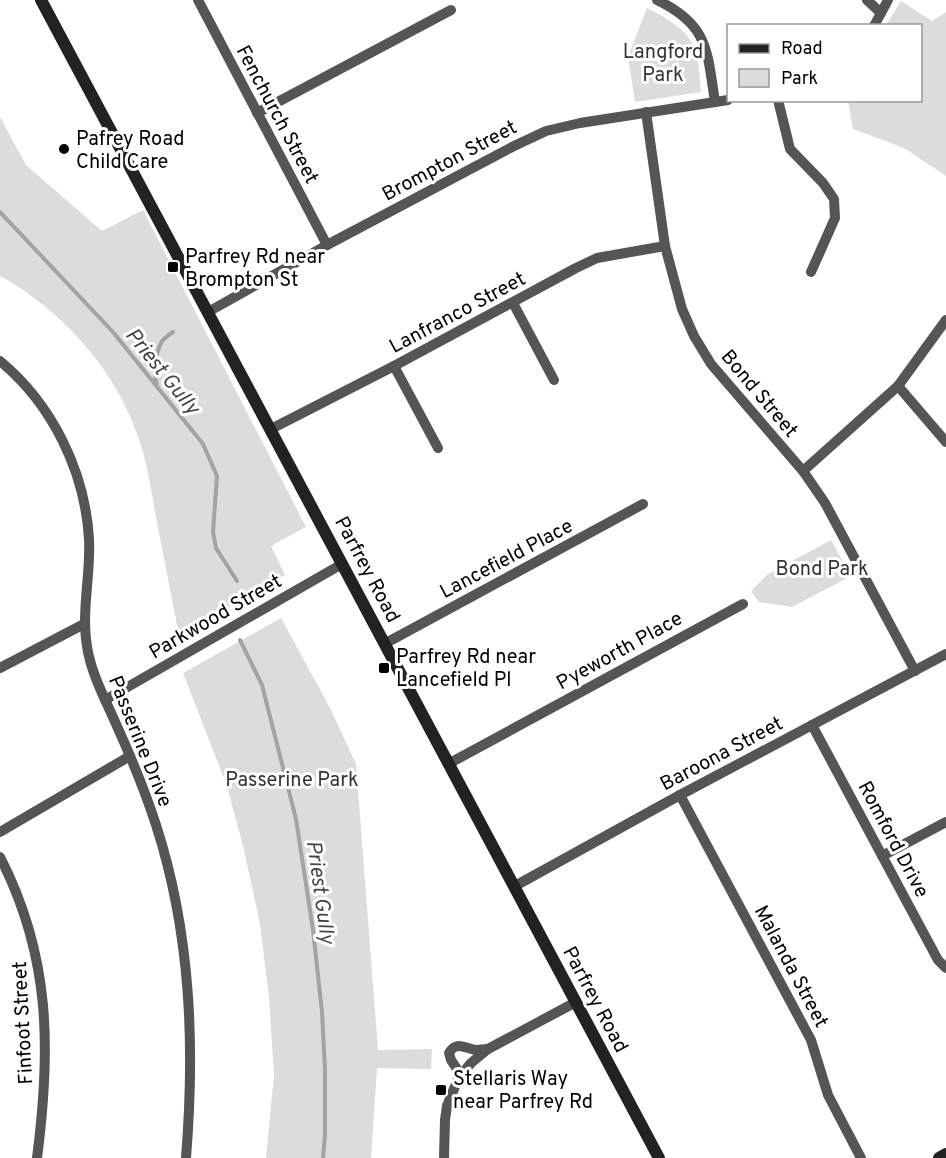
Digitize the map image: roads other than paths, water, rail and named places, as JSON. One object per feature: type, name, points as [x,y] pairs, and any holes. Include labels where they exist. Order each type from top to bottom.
[{"type":"main road","name":"Parfrey Road","points":[[42,0],[659,1158]]},
{"type":"main road","points":[[939,1158],[946,1154]]},
{"type":"street","name":"Fenchurch Street","points":[[198,0],[327,245]]},
{"type":"street","points":[[657,0],[675,9],[696,28],[706,46],[716,102]]},
{"type":"street","points":[[867,0],[881,13]]},
{"type":"street","points":[[875,24],[888,0]]},
{"type":"street","points":[[257,113],[451,10]]},
{"type":"street","name":"Brompton Street","points":[[208,312],[327,245],[546,131],[580,123],[727,100]]},
{"type":"street","points":[[778,102],[790,149],[823,183],[834,199],[834,218],[811,272]]},
{"type":"street","name":"Bond Street","points":[[646,112],[665,246],[682,309],[694,336],[711,364],[803,471],[825,503],[915,671]]},
{"type":"street","name":"Lanfranco Street","points":[[272,429],[597,258],[665,246]]},
{"type":"street","points":[[513,303],[554,380]]},
{"type":"street","points":[[803,471],[898,386],[946,320]]},
{"type":"street","name":"Passerine Drive","points":[[0,361],[18,376],[48,414],[68,452],[82,493],[89,539],[84,624],[88,653],[156,825],[171,878],[186,957],[192,1065],[186,1158]]},
{"type":"street","points":[[394,366],[438,448]]},
{"type":"street","points":[[898,386],[946,442]]},
{"type":"street","name":"Lancefield Place","points":[[386,643],[644,504]]},
{"type":"street","name":"Parkwood Street","points":[[105,700],[342,564]]},
{"type":"street","name":"Pyeworth Place","points":[[450,763],[743,604]]},
{"type":"street","points":[[0,668],[84,624]]},
{"type":"street","name":"Baroona Street","points":[[515,886],[680,795],[946,654]]},
{"type":"street","name":"Romford Drive","points":[[812,725],[938,960],[946,968]]},
{"type":"street","points":[[0,832],[130,756]]},
{"type":"street","name":"Malanda Street","points":[[680,795],[812,1040],[828,1095],[861,1158]]},
{"type":"street","points":[[882,856],[946,822]]},
{"type":"street","name":"Finfoot Street","points":[[0,856],[13,881],[24,912],[36,951],[42,989],[45,1042],[44,1100],[37,1158]]},
{"type":"street","points":[[444,1158],[447,1106],[461,1075],[471,1063],[488,1049],[576,1002]]},
{"type":"street","points":[[461,1075],[451,1060],[449,1053],[451,1048],[464,1045],[476,1050],[488,1049]]},
{"type":"waterway","name":"Priest Gully","points":[[0,212],[113,332],[203,444],[217,476],[213,532],[216,548],[237,581]]},
{"type":"waterway","points":[[157,384],[155,363],[158,351],[162,341],[173,332]]},
{"type":"waterway","name":"Priest Gully","points":[[240,640],[262,685],[296,819],[313,930],[322,1012],[325,1070],[323,1158]]},
{"type":"place","name":"Pafrey Road Child Care","points":[[64,149]]},
{"type":"place","name":"Parfrey Rd near Brompton St","points":[[173,267]]},
{"type":"place","name":"Parfrey Rd near Lancefield Pl","points":[[384,668]]},
{"type":"place","name":"Stellaris Way near Parfrey Rd","points":[[441,1090]]},
{"type":"park label","name":"Langford Park","points":[[663,62]]},
{"type":"park label","name":"Bond Park","points":[[822,568]]},
{"type":"park label","name":"Passerine Park","points":[[292,779]]}]
